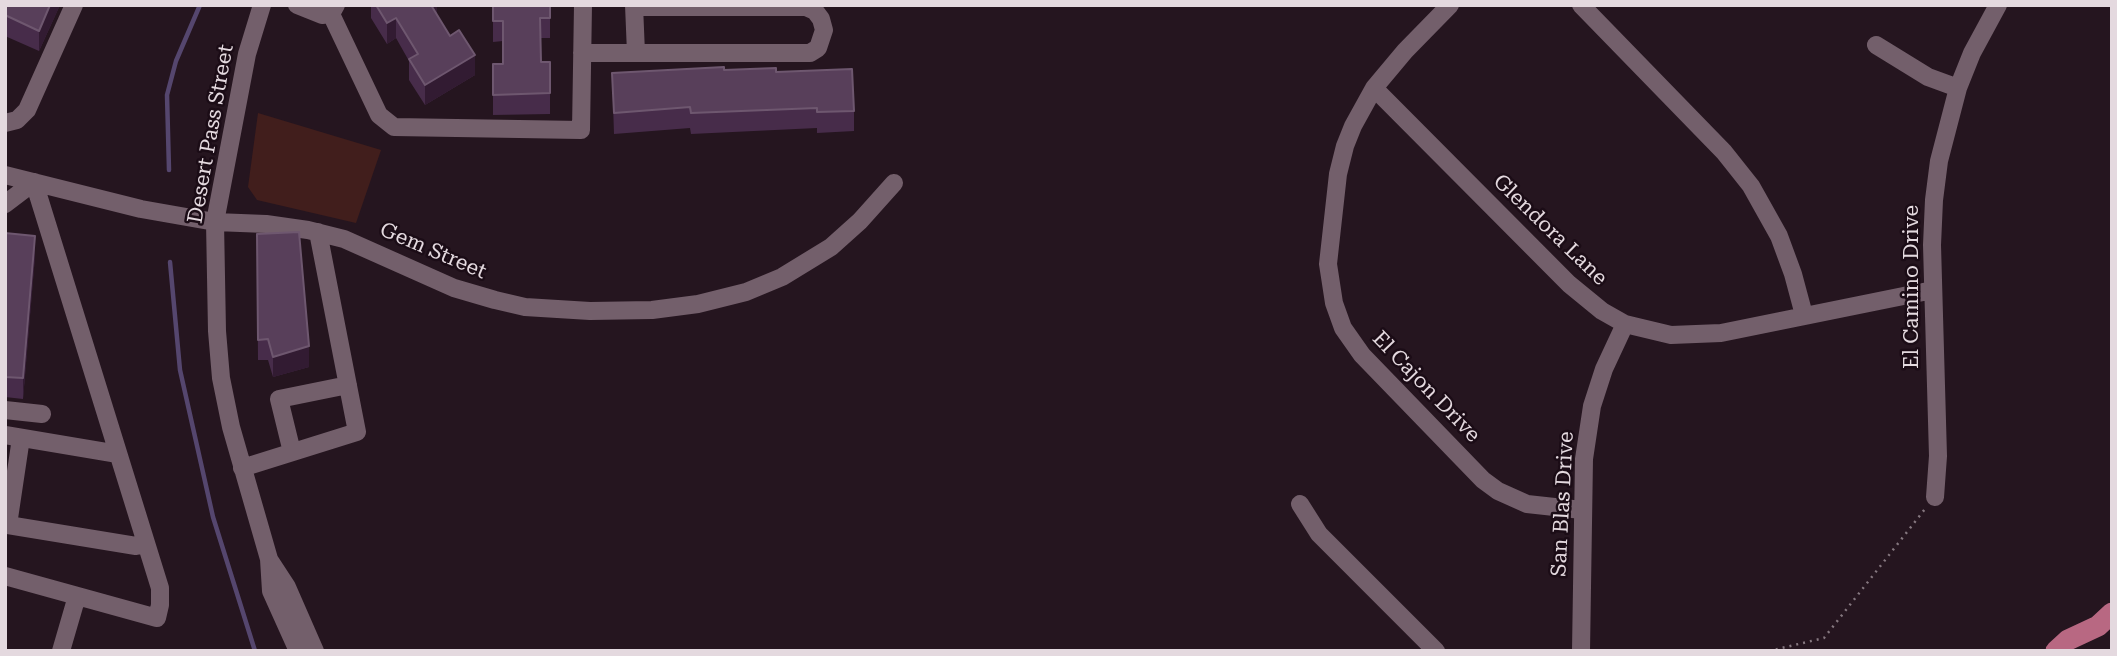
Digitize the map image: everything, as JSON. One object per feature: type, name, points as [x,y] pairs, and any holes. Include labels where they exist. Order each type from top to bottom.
[{"type":"main road","points":[[2056,651],[2068,640],[2098,626],[2112,613]]},
{"type":"street","points":[[5,123],[17,120],[27,110],[74,5]]},
{"type":"street","name":"Desert Pass Street","points":[[262,5],[247,54],[215,222],[216,331],[221,378],[231,427],[269,559],[271,591],[298,651]]},
{"type":"street","points":[[297,5],[322,15],[333,9],[379,115],[394,127],[581,130],[583,5]]},
{"type":"street","name":"El Cajon Drive","points":[[1450,5],[1405,51],[1374,88],[1345,146],[1338,174],[1328,264],[1334,303],[1343,328],[1362,355],[1491,485],[1527,504],[1582,510]]},
{"type":"street","points":[[1581,5],[1706,133],[1751,186],[1779,236],[1804,315]]},
{"type":"street","name":"El Camino Drive","points":[[1935,497],[1938,456],[1931,245],[1934,200],[1939,161],[1958,88],[1972,53],[1998,5]]},
{"type":"street","points":[[582,53],[636,53],[810,53],[818,48],[824,30],[821,19],[806,7],[634,6],[636,53]]},
{"type":"street","points":[[1876,45],[1928,77],[1958,88]]},
{"type":"street","name":"Glendora Lane","points":[[1374,88],[1569,284],[1602,311],[1625,324],[1671,335],[1720,333],[1933,290]]},
{"type":"street","name":"Gem Street","points":[[5,175],[141,209],[215,222],[266,224],[318,232],[369,248],[454,288],[495,300],[555,310],[652,310],[698,304],[734,295],[782,277],[831,247],[860,221],[894,183]]},
{"type":"street","points":[[5,204],[34,182],[160,588],[157,618],[5,576]]},
{"type":"street","points":[[242,468],[357,432],[318,232]]},
{"type":"street","name":"San Blas Drive","points":[[1581,651],[1584,458],[1592,407],[1604,369],[1625,324]]},
{"type":"street","points":[[292,452],[279,399],[348,385]]},
{"type":"street","points":[[5,410],[42,414]]},
{"type":"street","points":[[118,454],[13,437],[8,525],[136,546],[146,544]]},
{"type":"street","points":[[1300,504],[1319,534],[1436,651]]},
{"type":"street","name":"Desert Pass Street","points":[[269,559],[288,587],[316,651]]},
{"type":"street","points":[[61,651],[76,596]]},
{"type":"path","points":[[1769,651],[1824,638],[1935,497]]},
{"type":"shaded area","points":[[258,113],[381,150],[356,223],[257,200],[248,187]]},
{"type":"building","points":[[5,5],[50,5],[39,31],[5,15]]},
{"type":"building","points":[[376,5],[431,5],[450,36],[459,30],[475,55],[425,85],[409,59],[418,54],[396,18],[387,23]]},
{"type":"building","points":[[493,5],[550,5],[550,18],[540,18],[541,62],[550,62],[550,93],[493,95],[493,64],[503,64],[503,21],[493,21]]},
{"type":"building","points":[[724,67],[724,70],[776,68],[776,72],[852,69],[854,111],[817,112],[817,108],[691,113],[690,107],[614,113],[612,73]]},
{"type":"building","points":[[299,232],[309,346],[273,357],[268,339],[258,340],[257,234]]},
{"type":"building","points":[[5,233],[35,236],[23,378],[5,377]]},
{"type":"waterway","points":[[169,170],[167,95],[176,61],[200,5]]},
{"type":"waterway","points":[[170,262],[180,370],[213,517],[255,651]]}]
